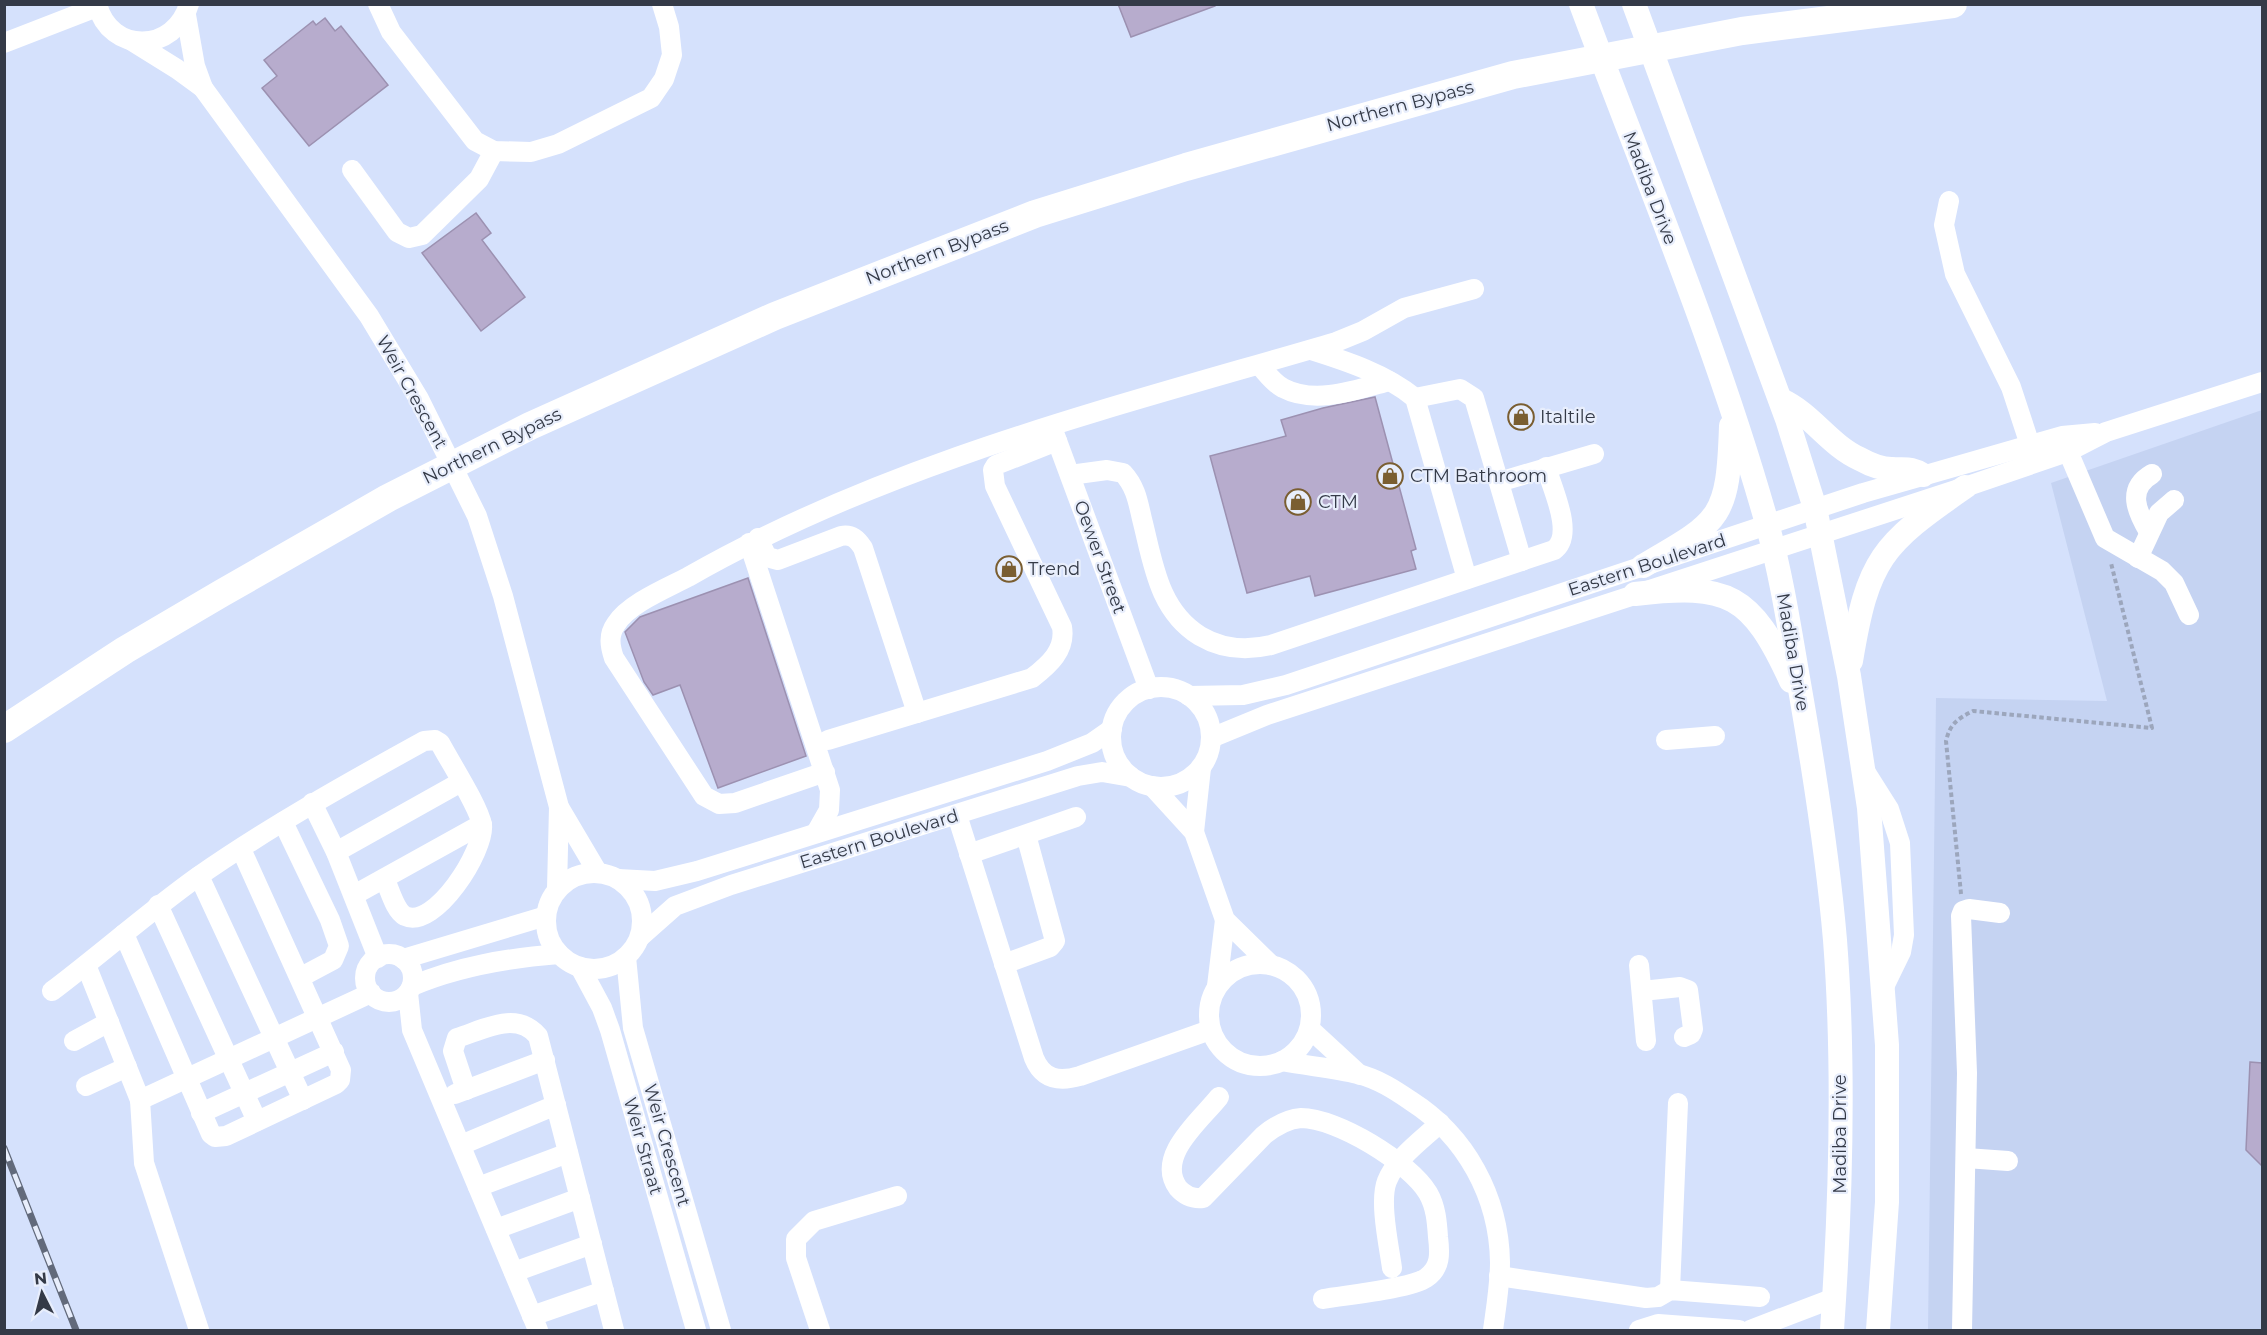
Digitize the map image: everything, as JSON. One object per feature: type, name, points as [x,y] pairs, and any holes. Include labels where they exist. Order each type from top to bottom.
[{"type":"highway","name":"Northern Bypass","points":[[4,729],[125,650],[388,498],[530,426],[775,316],[1035,214],[1197,164],[1513,75],[1742,31],[1953,4]]},
{"type":"main road","name":"Madiba Drive","points":[[1581,4],[1732,407],[1774,551],[1804,714],[1826,862],[1837,987],[1841,1100],[1832,1330]]},
{"type":"main road","points":[[1634,4],[1781,400],[1815,508],[1849,676],[1869,808],[1887,1045],[1887,1202],[1878,1330]]},
{"type":"main road","points":[[1781,400],[1795,406],[1827,438],[1860,459],[1893,469],[1913,468],[1923,475]]},
{"type":"main road","points":[[1643,566],[1702,530],[1719,509],[1728,476],[1732,407]]},
{"type":"main road","points":[[1849,676],[1862,603],[1869,579],[1879,560],[1893,541],[1913,523],[1965,487]]},
{"type":"main road","points":[[1635,594],[1691,589],[1716,592],[1739,603],[1761,624],[1804,714]]},
{"type":"street","points":[[378,4],[390,32],[475,141],[495,152],[531,152],[558,144],[651,98],[664,79],[672,55],[669,27],[662,4]]},
{"type":"street","points":[[4,43],[97,6],[111,28],[203,88]]},
{"type":"street","points":[[132,41],[149,42],[165,37],[177,28],[187,10]]},
{"type":"street","points":[[187,10],[195,66],[203,88]]},
{"type":"street","name":"Weir Crescent","points":[[203,88],[369,316],[419,399],[477,516],[503,596],[559,807]]},
{"type":"street","points":[[352,170],[398,232],[409,237],[422,235],[479,179],[495,152]]},
{"type":"street","points":[[1949,201],[1944,225],[1955,274],[2011,387],[2030,445]]},
{"type":"street","points":[[825,772],[735,803],[719,804],[704,796],[687,774],[614,658],[610,633],[618,620],[629,610],[754,540],[814,512],[942,461],[1054,434],[1259,365],[1311,350],[1363,331],[1404,308],[1474,289]]},
{"type":"street","points":[[1311,350],[1389,381],[1415,398],[1467,579]]},
{"type":"street","points":[[1259,365],[1282,387],[1311,396],[1334,394],[1389,381]]},
{"type":"street","name":"Eastern Boulevard","points":[[1212,738],[1267,715],[1635,594],[1821,536],[1965,487],[2065,444],[2262,382]]},
{"type":"street","points":[[1415,398],[1452,389],[1470,393],[1474,398],[1522,561]]},
{"type":"street","points":[[828,740],[1032,678],[1049,665],[1061,644],[1062,627],[995,486],[993,476],[996,465],[1054,434]]},
{"type":"street","name":"Oewer Street","points":[[1054,434],[1149,689]]},
{"type":"street","points":[[2065,444],[2105,538],[2162,571],[2174,583],[2189,615]]},
{"type":"street","name":"Eastern Boulevard","points":[[618,879],[641,881],[673,878],[1047,761],[1092,743],[1112,729],[1124,704],[1149,689],[1163,687],[1189,696],[1243,695],[1286,685],[1815,508],[2030,445],[2065,444]]},
{"type":"street","points":[[1499,482],[1594,454]]},
{"type":"street","points":[[1070,475],[1094,471],[1123,473],[1131,482],[1158,584],[1170,608],[1194,632],[1217,645],[1249,648],[1271,645],[1554,550],[1563,537],[1564,525],[1546,467]]},
{"type":"street","points":[[2149,532],[2137,512],[2135,501],[2141,482],[2152,474]]},
{"type":"street","points":[[2138,558],[2159,513],[2174,500]]},
{"type":"street","points":[[754,540],[767,557],[778,560],[841,537],[850,536],[858,539],[863,548],[917,713]]},
{"type":"street","points":[[754,540],[830,790],[829,810],[816,833]]},
{"type":"street","points":[[1152,786],[1176,785],[1190,778],[1201,768],[1209,753],[1212,738],[1205,714],[1189,696]]},
{"type":"street","points":[[1112,729],[1115,755],[1131,777]]},
{"type":"street","points":[[1666,740],[1715,735]]},
{"type":"street","points":[[52,991],[158,905],[312,803],[430,740],[440,743],[482,824],[477,847],[462,877],[448,895],[429,912],[420,916],[405,915],[385,880]]},
{"type":"street","points":[[1194,832],[1201,768]]},
{"type":"street","name":"Eastern Boulevard","points":[[640,937],[663,914],[687,901],[1078,776],[1102,772],[1131,777],[1152,786]]},
{"type":"street","points":[[336,852],[461,782]]},
{"type":"street","points":[[1152,786],[1194,832],[1225,920],[1270,965]]},
{"type":"street","points":[[312,803],[336,852],[378,958]]},
{"type":"street","points":[[559,807],[598,873]]},
{"type":"street","points":[[557,889],[559,807]]},
{"type":"street","points":[[957,814],[1034,1058],[1040,1070],[1051,1078],[1060,1080],[1080,1076],[1210,1030]]},
{"type":"street","points":[[969,854],[1076,817]]},
{"type":"street","points":[[283,822],[330,920],[339,946],[333,960],[301,977]]},
{"type":"street","points":[[354,895],[385,880],[482,824]]},
{"type":"street","points":[[1004,964],[1050,947],[1055,941],[1026,835]]},
{"type":"street","points":[[124,934],[184,1077],[215,1137],[226,1136],[340,1080],[341,1070],[334,1053],[241,849]]},
{"type":"street","points":[[598,873],[618,879],[637,898],[642,924],[640,937],[626,957],[612,965],[596,969],[580,967],[559,954],[546,930],[546,916],[549,903],[557,889],[583,874],[598,873]]},
{"type":"street","points":[[199,876],[303,1100]]},
{"type":"street","points":[[158,905],[227,1060],[257,1121]]},
{"type":"street","points":[[1962,1330],[1966,1024],[1962,913],[1969,909],[2000,913]]},
{"type":"street","points":[[412,1030],[366,981],[369,966],[378,958],[389,955],[403,959],[546,916]]},
{"type":"street","points":[[1217,986],[1224,978],[1238,969],[1254,964],[1270,965],[1286,971],[1303,989],[1311,1012],[1310,1029],[1303,1044],[1282,1061],[1258,1067],[1241,1064],[1226,1055],[1215,1042],[1210,1030],[1208,1008],[1217,986],[1225,920]]},
{"type":"street","points":[[140,1100],[184,1077],[319,1019],[379,997],[402,998],[410,990],[454,970],[522,957],[559,954]]},
{"type":"street","name":"Weir Crescent","points":[[626,957],[633,1028],[721,1330]]},
{"type":"street","points":[[403,959],[412,971],[410,990],[412,1030],[535,1323],[604,1291]]},
{"type":"street","points":[[86,965],[140,1100],[144,1163],[198,1330]]},
{"type":"street","points":[[1639,965],[1646,1041]]},
{"type":"street","name":"Weir Straat","points":[[580,967],[602,1008],[610,1030],[696,1330]]},
{"type":"street","points":[[1642,991],[1680,987],[1688,990],[1693,1029],[1691,1034],[1684,1037]]},
{"type":"street","points":[[74,1041],[110,1022]]},
{"type":"street","points":[[466,1090],[453,1051],[457,1038],[502,1023],[516,1023],[530,1028],[538,1036],[614,1330]]},
{"type":"street","points":[[1310,1029],[1360,1075]]},
{"type":"street","points":[[201,1113],[334,1053]]},
{"type":"street","points":[[441,1099],[545,1060]]},
{"type":"street","points":[[1282,1061],[1360,1075],[1392,1088],[1430,1113],[1464,1149],[1486,1192],[1498,1238],[1499,1276],[1490,1326]]},
{"type":"street","points":[[86,1086],[127,1067]]},
{"type":"street","points":[[1219,1097],[1172,1158],[1172,1173],[1179,1188],[1186,1196],[1203,1198],[1264,1135],[1273,1128],[1298,1118],[1333,1124],[1399,1163],[1424,1188],[1432,1200],[1440,1248],[1436,1268],[1425,1280],[1323,1299]]},
{"type":"street","points":[[1670,1290],[1678,1103]]},
{"type":"street","points":[[460,1145],[556,1105]]},
{"type":"street","points":[[1392,1268],[1384,1196],[1387,1180],[1399,1163],[1440,1123]]},
{"type":"street","points":[[478,1187],[568,1152]]},
{"type":"street","points":[[1966,1158],[2008,1161]]},
{"type":"street","points":[[820,1330],[796,1258],[796,1239],[814,1221],[897,1196]]},
{"type":"street","points":[[496,1229],[580,1198]]},
{"type":"street","points":[[514,1272],[592,1244]]},
{"type":"street","points":[[1499,1276],[1646,1298],[1658,1297],[1670,1290],[1760,1297]]},
{"type":"street","points":[[1750,1330],[1834,1298]]},
{"type":"street","points":[[1639,1330],[1658,1324],[1738,1330]]},
{"type":"path","points":[[1962,913],[1946,741],[1949,728],[1956,719],[1973,711],[2152,728],[2105,538]]},
{"type":"shaded area","points":[[2262,410],[2262,1330],[1928,1330],[1936,698],[2107,701],[2051,483]]},
{"type":"building","points":[[1118,4],[1215,4],[1215,6],[1131,37]]},
{"type":"building","points":[[325,18],[335,31],[341,26],[388,85],[309,146],[262,88],[277,76],[264,60],[313,21],[316,25]]},
{"type":"building","points":[[476,213],[491,233],[482,240],[525,297],[481,331],[422,253]]},
{"type":"building","points":[[1375,397],[1416,549],[1411,551],[1416,569],[1315,596],[1310,576],[1247,593],[1210,456],[1286,436],[1281,420]]},
{"type":"building","points":[[748,578],[806,756],[718,788],[680,685],[653,695],[644,682],[625,632],[640,617]]},
{"type":"building","points":[[2250,1062],[2262,1063],[2262,1166],[2246,1150]]},
{"type":"railway","points":[[4,1148],[76,1330]]},
{"type":"place","name":"Italtile","points":[[1521,417]]},
{"type":"place","name":"CTM Bathroom","points":[[1390,476]]},
{"type":"place","name":"CTM","points":[[1298,502]]},
{"type":"place","name":"Trend","points":[[1009,569]]}]
